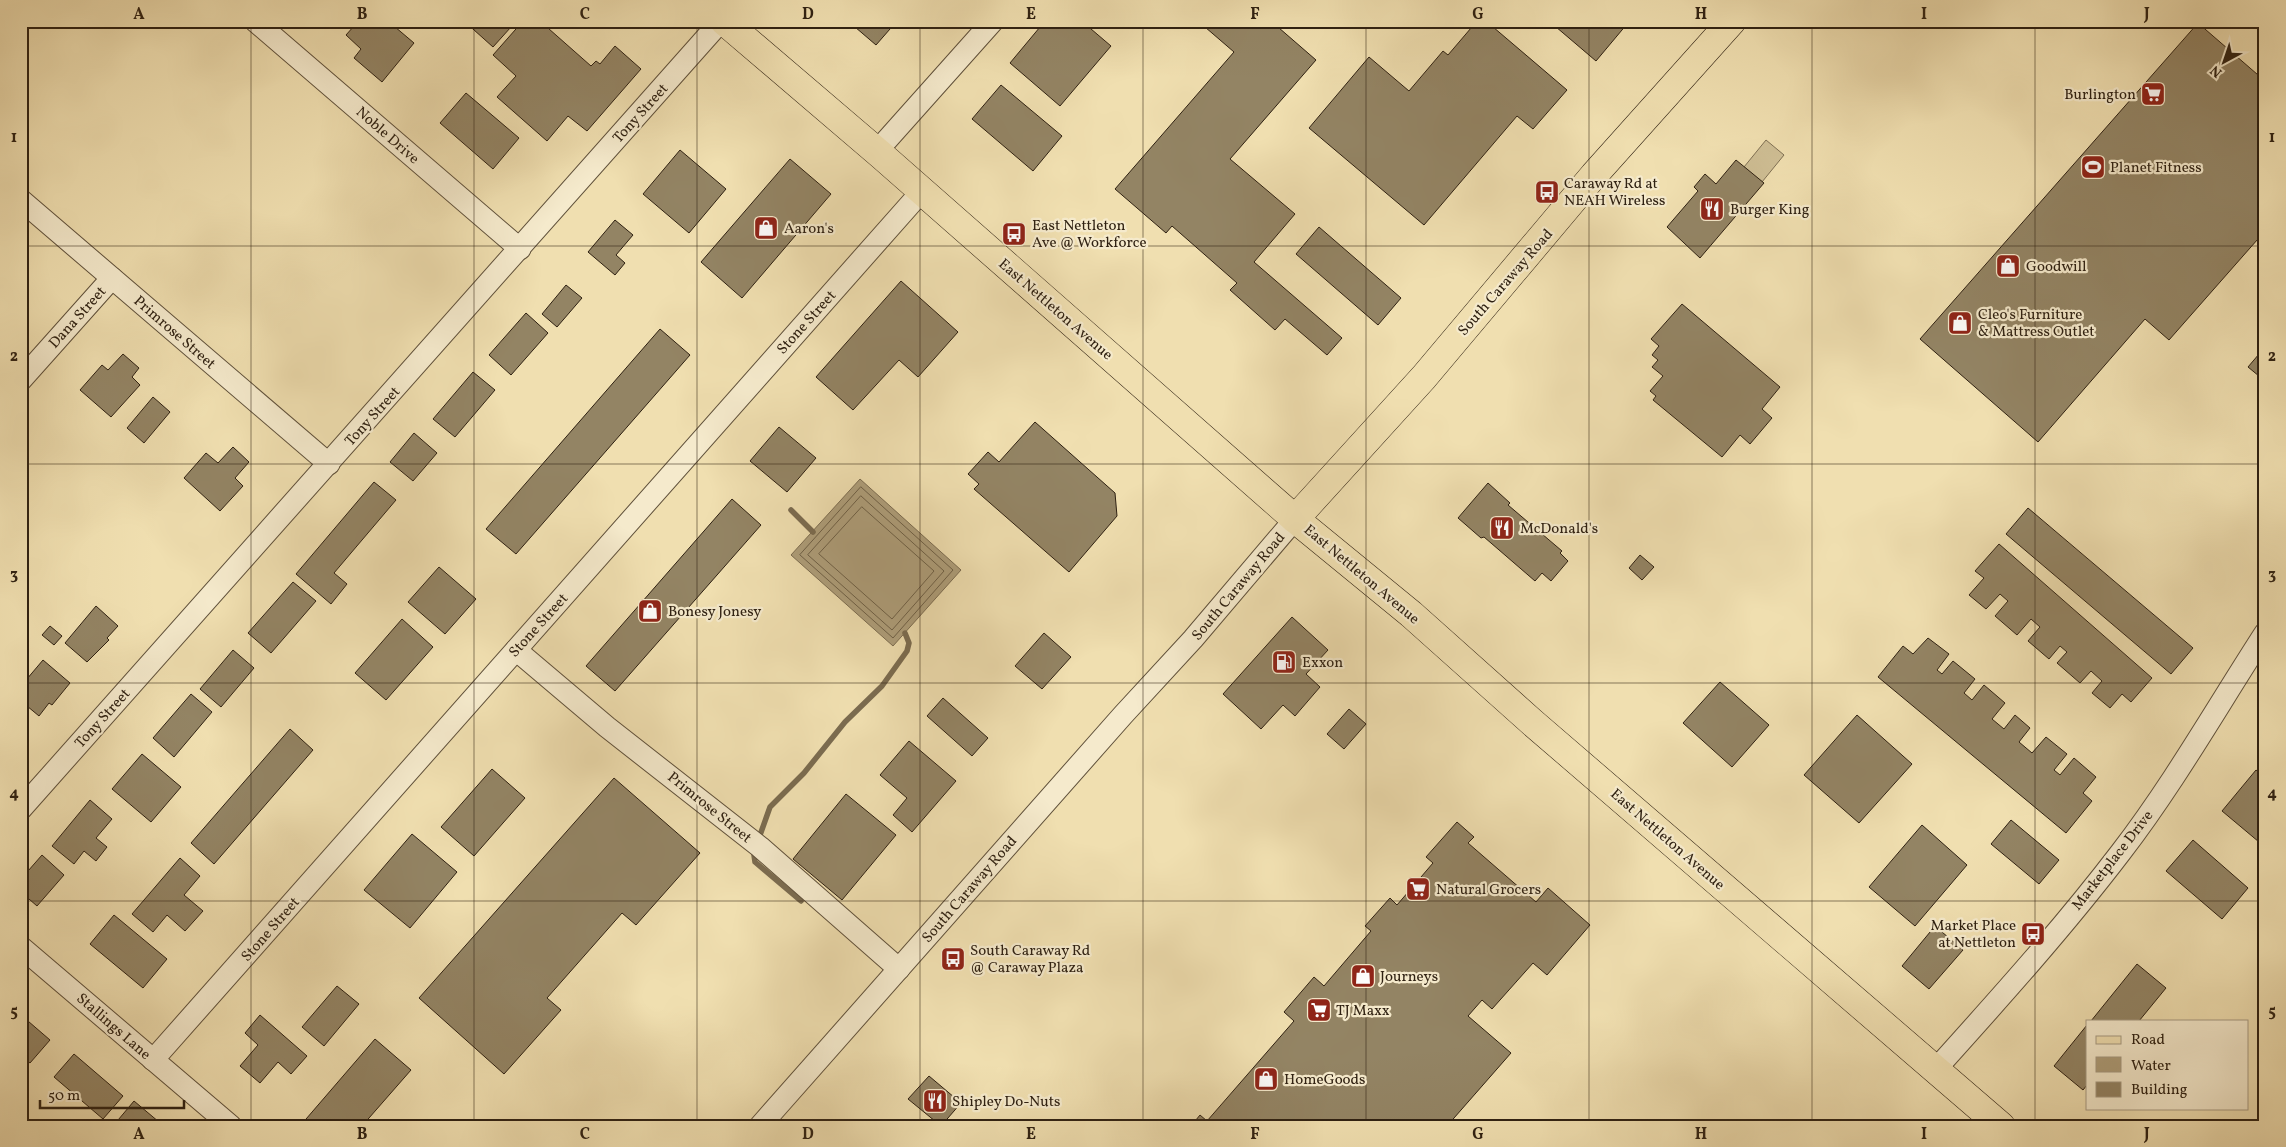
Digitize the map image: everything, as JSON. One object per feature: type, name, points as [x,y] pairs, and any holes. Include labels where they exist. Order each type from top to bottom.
[{"type":"main road","name":"East Nettleton Avenue","points":[[723,21],[877,151],[1295,519],[1411,614],[1546,735],[2001,1126]]},
{"type":"main road","name":"South Caraway Road","points":[[1295,519],[1424,377],[1594,175],[1732,21]]},
{"type":"street","name":"Noble Drive","points":[[255,21],[520,249]]},
{"type":"street","name":"Tony Street","points":[[21,809],[723,21]]},
{"type":"street","points":[[877,151],[993,21]]},
{"type":"street","name":"Stone Street","points":[[154,1060],[922,191]]},
{"type":"street","name":"Primrose Street","points":[[21,200],[329,464]]},
{"type":"street","name":"Dana Street","points":[[21,380],[112,278]]},
{"type":"street","name":"South Caraway Road","points":[[760,1126],[1123,715],[1193,639],[1295,519]]},
{"type":"street","name":"Marketplace Drive","points":[[1936,1069],[2015,981],[2121,853],[2182,764],[2265,633]]},
{"type":"street","name":"Primrose Street","points":[[516,650],[607,726],[760,847],[900,969]]},
{"type":"street","name":"Stallings Lane","points":[[21,947],[230,1126]]},
{"type":"shaded area","points":[[1766,140],[1784,155],[1762,182],[1744,167]]},
{"type":"water","points":[[860,479],[961,570],[893,646],[791,555]]},
{"type":"building","points":[[350,21],[388,21],[414,43],[382,82],[354,58],[361,49],[346,35],[354,26]]},
{"type":"building","points":[[464,21],[504,21],[511,27],[493,47]]},
{"type":"building","points":[[523,21],[540,21],[591,66],[596,61],[600,64],[615,46],[641,69],[587,131],[568,116],[547,141],[497,97],[516,76],[493,55]]},
{"type":"building","points":[[848,21],[897,21],[876,45]]},
{"type":"building","points":[[1045,21],[1086,21],[1084,23],[1111,46],[1060,106],[1010,63]]},
{"type":"building","points":[[1198,21],[1271,21],[1316,60],[1230,159],[1295,214],[1254,262],[1342,338],[1327,355],[1285,319],[1275,330],[1230,290],[1237,283],[1172,226],[1166,233],[1115,189],[1234,52]]},
{"type":"building","points":[[1477,21],[1486,21],[1567,90],[1533,129],[1517,116],[1424,225],[1309,128],[1369,57],[1409,91],[1443,51],[1448,55]]},
{"type":"building","points":[[1549,21],[1623,21],[1627,24],[1596,61]]},
{"type":"building","points":[[2198,23],[2265,81],[2265,231],[2169,340],[2145,319],[2038,442],[1920,339]]},
{"type":"building","points":[[1001,85],[1062,136],[1033,171],[972,119]]},
{"type":"building","points":[[466,93],[519,138],[493,169],[440,123]]},
{"type":"building","points":[[680,150],[726,189],[689,233],[643,194]]},
{"type":"building","name":"Aaron's","points":[[790,159],[831,194],[742,298],[701,262]]},
{"type":"building","name":"Burger King","points":[[1736,160],[1764,183],[1700,258],[1667,227],[1698,191],[1694,187],[1705,174],[1716,184]]},
{"type":"building","points":[[615,220],[633,235],[616,255],[625,263],[615,275],[588,252]]},
{"type":"building","points":[[1319,227],[1401,298],[1378,325],[1296,254]]},
{"type":"building","points":[[901,281],[958,332],[918,377],[899,360],[853,410],[816,377]]},
{"type":"building","points":[[566,285],[582,298],[557,327],[542,314]]},
{"type":"building","points":[[1682,304],[1780,387],[1762,409],[1772,418],[1750,444],[1740,435],[1722,457],[1653,400],[1656,396],[1650,391],[1663,376],[1652,367],[1658,360],[1652,355],[1659,346],[1651,339]]},
{"type":"building","points":[[526,313],[548,333],[511,375],[489,355]]},
{"type":"building","points":[[660,329],[690,355],[516,554],[486,529]]},
{"type":"building","points":[[2265,347],[2265,381],[2248,367]]},
{"type":"building","points":[[123,354],[139,368],[132,377],[140,385],[111,417],[80,390],[102,365],[108,370]]},
{"type":"building","points":[[473,372],[495,390],[455,437],[433,419]]},
{"type":"building","points":[[153,397],[170,412],[144,443],[127,428]]},
{"type":"building","points":[[1035,422],[1115,493],[1117,516],[1069,572],[974,489],[979,484],[968,474],[988,452],[999,462]]},
{"type":"building","points":[[779,427],[816,458],[787,492],[750,461]]},
{"type":"building","points":[[414,433],[437,453],[413,481],[390,462]]},
{"type":"building","points":[[233,447],[249,462],[235,478],[243,486],[220,511],[184,478],[206,453],[218,463]]},
{"type":"building","points":[[374,482],[396,500],[334,573],[347,584],[331,604],[296,574]]},
{"type":"building","name":"McDonald's","points":[[1488,483],[1510,503],[1508,505],[1562,551],[1560,553],[1568,561],[1551,581],[1542,573],[1535,581],[1484,537],[1481,538],[1458,518]]},
{"type":"building","points":[[732,499],[761,525],[615,691],[586,666]]},
{"type":"building","points":[[2028,508],[2193,648],[2171,674],[2006,534]]},
{"type":"building","points":[[1999,544],[2152,678],[2131,702],[2122,694],[2110,708],[2092,693],[2102,681],[2091,671],[2080,683],[2057,663],[2067,652],[2060,646],[2049,659],[2028,641],[2040,627],[2031,619],[2017,635],[1995,616],[2008,601],[2000,594],[1986,609],[1969,595],[1984,578],[1975,571]]},
{"type":"building","points":[[1640,555],[1654,567],[1642,580],[1629,568]]},
{"type":"building","points":[[439,567],[476,599],[445,634],[408,602]]},
{"type":"building","points":[[293,582],[316,601],[271,653],[248,633]]},
{"type":"building","points":[[96,606],[118,626],[107,638],[109,640],[87,662],[65,643]]},
{"type":"building","name":"Exxon","points":[[1292,617],[1328,650],[1306,674],[1320,687],[1295,716],[1283,705],[1261,729],[1223,694]]},
{"type":"building","points":[[402,619],[433,647],[386,700],[355,673]]},
{"type":"building","points":[[50,626],[62,636],[54,645],[42,635]]},
{"type":"building","points":[[1044,633],[1071,657],[1042,689],[1015,666]]},
{"type":"building","points":[[1928,638],[1949,654],[1937,670],[1942,674],[1953,661],[1975,679],[1964,693],[1972,700],[1984,685],[2005,703],[1992,719],[2004,729],[2015,715],[2030,728],[2019,742],[2032,753],[2046,737],[2067,754],[2054,770],[2060,775],[2074,758],[2096,777],[2083,793],[2092,801],[2066,833],[1878,677],[1903,646],[1913,654]]},
{"type":"building","points":[[233,650],[254,668],[221,707],[200,689]]},
{"type":"building","points":[[43,660],[70,683],[52,705],[49,703],[39,716],[21,701],[21,686]]},
{"type":"building","points":[[1720,682],[1769,725],[1732,767],[1683,723]]},
{"type":"building","points":[[191,694],[212,712],[174,757],[153,738]]},
{"type":"building","points":[[943,698],[988,738],[972,756],[927,716]]},
{"type":"building","points":[[1349,709],[1366,724],[1344,749],[1327,734]]},
{"type":"building","points":[[1857,715],[1912,764],[1859,823],[1804,775]]},
{"type":"building","points":[[290,729],[313,750],[214,864],[191,843]]},
{"type":"building","points":[[909,741],[956,781],[912,832],[893,815],[907,798],[880,775]]},
{"type":"building","points":[[142,754],[181,787],[151,822],[112,789]]},
{"type":"building","points":[[492,769],[525,798],[474,856],[441,827]]},
{"type":"building","points":[[2256,770],[2265,777],[2265,847],[2222,811]]},
{"type":"building","points":[[614,778],[700,853],[636,925],[622,913],[547,998],[561,1010],[504,1074],[419,998]]},
{"type":"building","points":[[846,794],[896,835],[842,900],[793,859]]},
{"type":"building","points":[[90,800],[112,819],[96,838],[107,847],[96,861],[84,851],[74,864],[52,846]]},
{"type":"building","points":[[2011,820],[2059,860],[2039,884],[1991,844]]},
{"type":"building","points":[[1457,822],[1474,837],[1468,843],[1536,902],[1548,888],[1590,925],[1547,975],[1533,963],[1492,1009],[1482,1000],[1468,1016],[1511,1053],[1447,1126],[1191,1126],[1200,1115],[1207,1121],[1294,1021],[1284,1012],[1314,977],[1324,986],[1371,931],[1365,926],[1390,898],[1397,905],[1433,863],[1426,857]]},
{"type":"building","points":[[1922,825],[1967,865],[1915,926],[1869,887]]},
{"type":"building","points":[[412,834],[457,872],[410,928],[364,890]]},
{"type":"building","points":[[2193,840],[2248,888],[2222,919],[2166,871]]},
{"type":"building","points":[[42,855],[64,875],[37,906],[21,892],[21,879]]},
{"type":"building","points":[[180,858],[200,876],[184,895],[203,911],[185,931],[167,915],[153,932],[132,914]]},
{"type":"building","points":[[114,915],[167,959],[143,988],[90,944]]},
{"type":"building","points":[[1935,926],[1963,950],[1929,989],[1902,966]]},
{"type":"building","points":[[2137,964],[2166,988],[2140,1020],[2092,1020]]},
{"type":"building","points":[[337,986],[359,1004],[324,1046],[302,1027]]},
{"type":"building","points":[[21,1015],[50,1040],[30,1063],[21,1056]]},
{"type":"building","points":[[260,1015],[307,1056],[291,1074],[278,1062],[260,1083],[240,1066],[258,1045],[245,1033]]},
{"type":"building","points":[[2086,1026],[2086,1086],[2083,1090],[2054,1066]]},
{"type":"building","points":[[375,1039],[411,1070],[362,1126],[300,1126]]},
{"type":"building","points":[[74,1054],[123,1096],[103,1119],[54,1077]]},
{"type":"building","name":"Shipley Do-Nuts","points":[[929,1076],[961,1103],[941,1126],[908,1099]]},
{"type":"building","points":[[134,1101],[159,1122],[156,1126],[113,1126]]},
{"type":"waterway","points":[[791,510],[813,532]]},
{"type":"waterway","points":[[759,838],[770,807],[804,773],[845,722],[882,686],[907,651],[909,643],[905,633]]},
{"type":"waterway","points":[[754,855],[755,862],[801,901]]},
{"type":"place","name":"Burlington","points":[[2153,94]]},
{"type":"place","name":"Planet Fitness","points":[[2093,167]]},
{"type":"place","name":"Caraway Rd at NEAH Wireless","points":[[1547,192]]},
{"type":"place","name":"Burger King","points":[[1712,209]]},
{"type":"place","name":"Aaron's","points":[[766,228]]},
{"type":"place","name":"East Nettleton Ave @ Workforce","points":[[1014,234]]},
{"type":"place","name":"Goodwill","points":[[2008,266]]},
{"type":"place","name":"Cleo's Furniture & Mattress Outlet","points":[[1960,323]]},
{"type":"place","name":"McDonald's","points":[[1502,528]]},
{"type":"place","name":"Bonesy Jonesy","points":[[650,611]]},
{"type":"place","name":"Exxon","points":[[1284,662]]},
{"type":"place","name":"Natural Grocers","points":[[1418,889]]},
{"type":"place","name":"Market Place at Nettleton","points":[[2033,934]]},
{"type":"place","name":"South Caraway Rd @ Caraway Plaza","points":[[953,959]]},
{"type":"place","name":"Journeys","points":[[1363,976]]},
{"type":"place","name":"TJ Maxx","points":[[1319,1010]]},
{"type":"place","name":"HomeGoods","points":[[1266,1079]]},
{"type":"place","name":"Shipley Do-Nuts","points":[[935,1101]]}]
